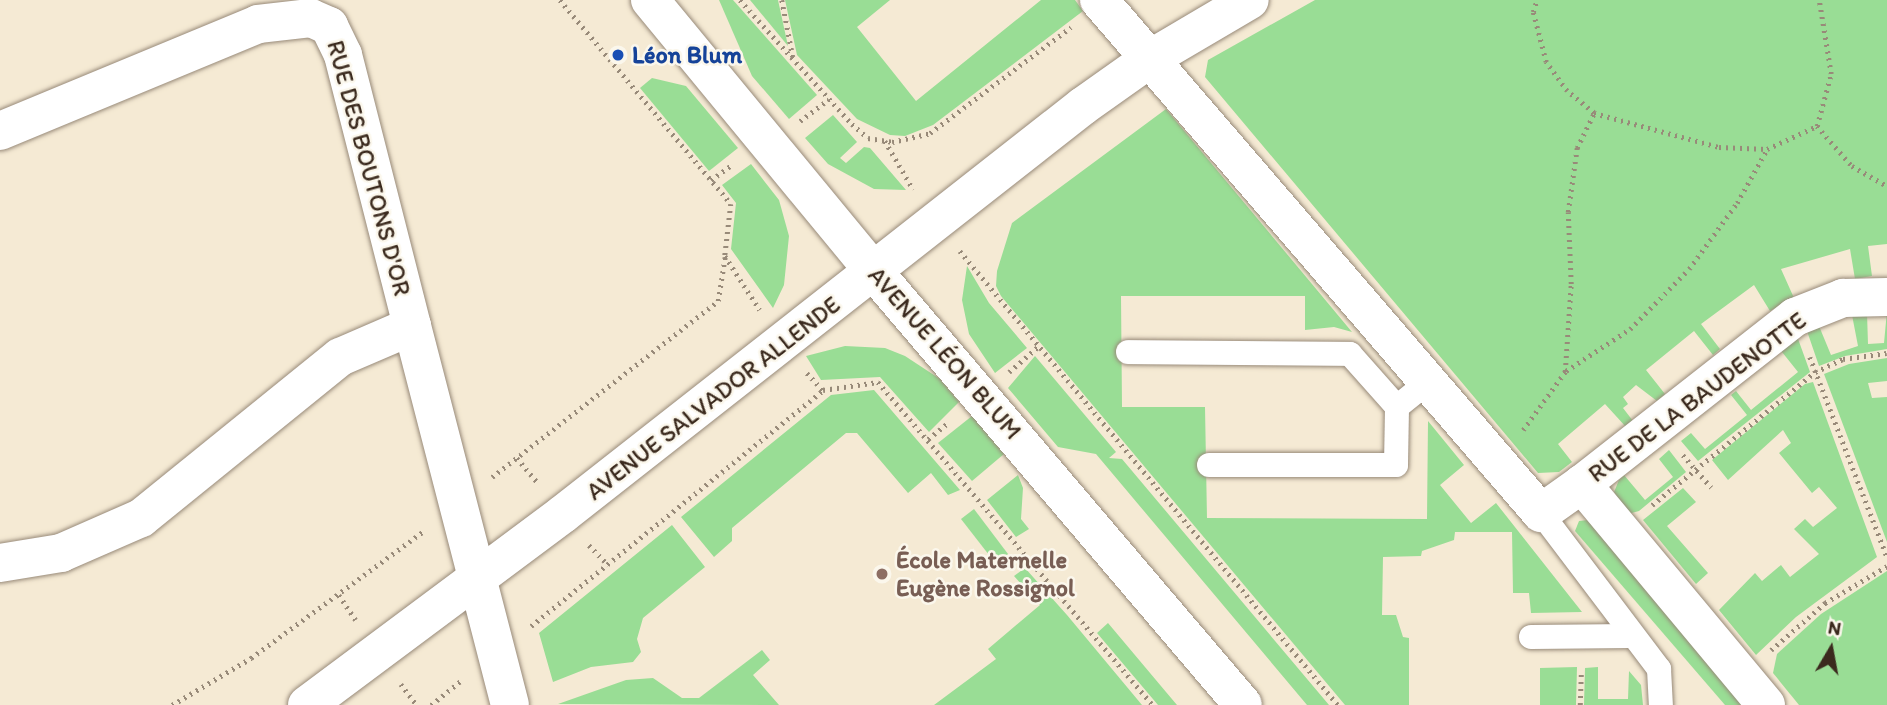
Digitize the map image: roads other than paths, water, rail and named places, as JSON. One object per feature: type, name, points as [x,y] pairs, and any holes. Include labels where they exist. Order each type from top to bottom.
[{"type":"street","name":"AVENUE LÉON BLUM","points":[[650,0],[875,273],[1243,705]]},
{"type":"street","name":"AVENUE SALVADOR ALLENDE","points":[[307,705],[479,579],[781,342],[875,273],[933,224],[1148,60],[1250,0]]},
{"type":"street","points":[[1101,3],[1541,513],[1582,484]]},
{"type":"street","name":"RUE DES BOUTONS D'OR","points":[[0,131],[258,23],[312,18],[329,26],[343,55],[510,705]]},
{"type":"street","name":"RUE DE LA BAUDENOTTE","points":[[1756,692],[1582,484],[1795,317],[1843,298],[1887,297]]},
{"type":"street","name":"RUE DES BOUTONS D'OR","points":[[0,563],[61,553],[141,518],[340,357],[412,326]]},
{"type":"lane","points":[[1128,352],[1350,354],[1397,407],[1396,464],[1209,465]]},
{"type":"lane","points":[[1397,407],[1428,382]]},
{"type":"lane","points":[[1541,513],[1631,636],[1659,669],[1661,705]]},
{"type":"lane","points":[[1531,637],[1631,636]]},
{"type":"place","name":"Léon Blum","points":[[618,55]]},
{"type":"place","name":"École Maternelle Eugène Rossignol","points":[[882,574]]}]
